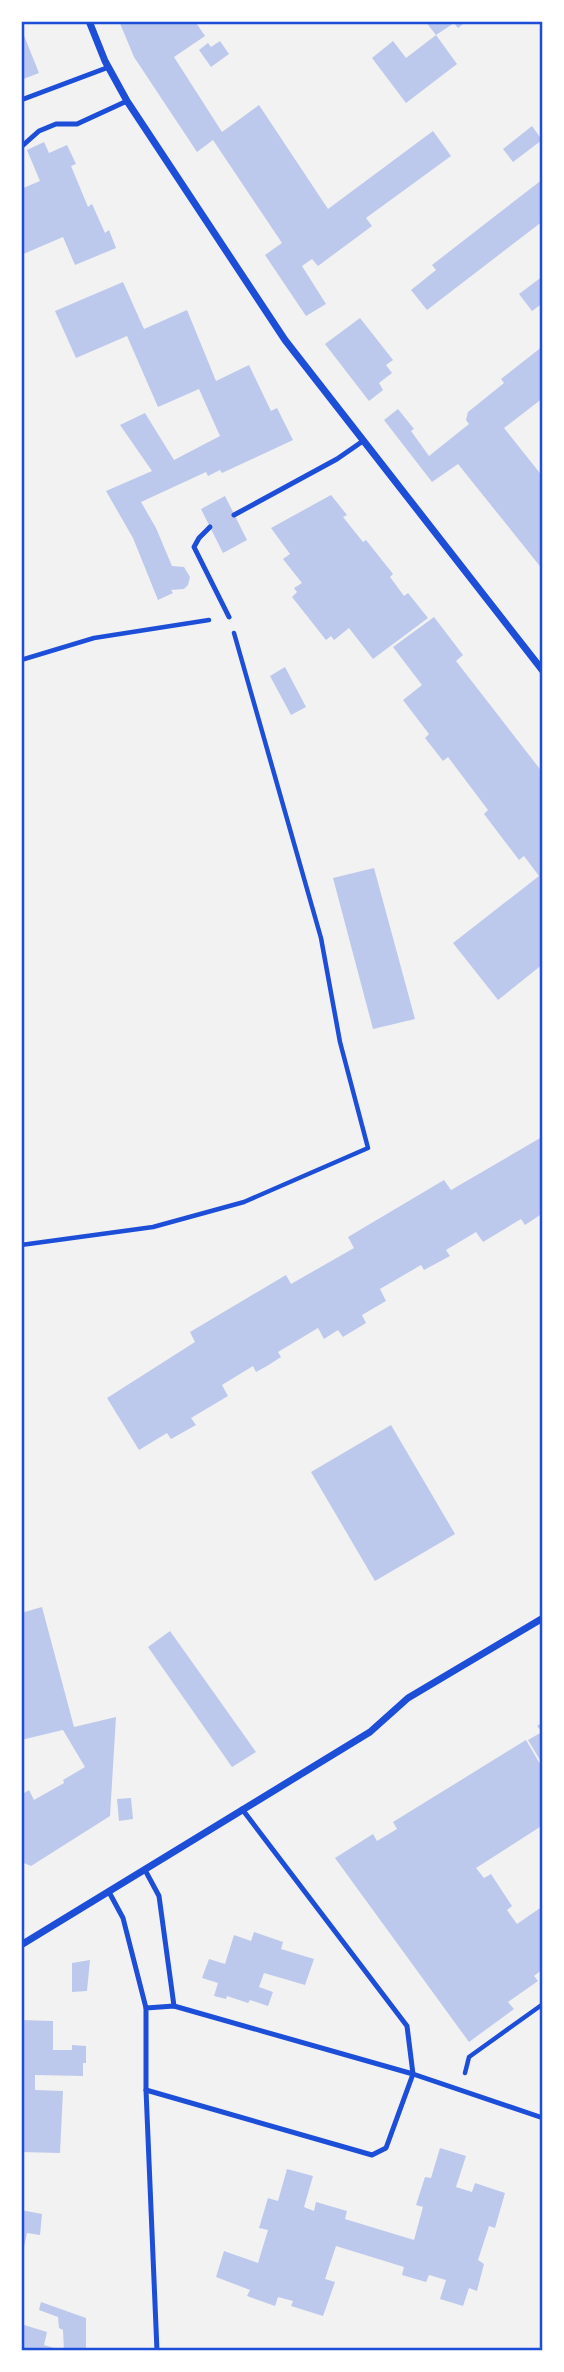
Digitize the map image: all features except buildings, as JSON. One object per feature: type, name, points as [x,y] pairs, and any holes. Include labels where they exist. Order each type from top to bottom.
[{"type":"street","points":[[89,21],[127,101],[285,340],[543,671]]},
{"type":"street","points":[[21,1945],[370,1732],[408,1698],[543,1618]]},
{"type":"lane","points":[[21,100],[109,67]]},
{"type":"lane","points":[[21,147],[39,131],[56,124],[77,124],[127,101]]},
{"type":"lane","points":[[234,515],[337,459],[363,441]]},
{"type":"lane","points":[[210,527],[194,547],[229,617]]},
{"type":"lane","points":[[146,2090],[372,2155],[386,2148],[413,2074],[407,2026],[242,1808]]},
{"type":"lane","points":[[145,1870],[159,1896],[174,2006]]},
{"type":"lane","points":[[109,1892],[122,1918],[146,2008],[146,2090],[157,2351]]},
{"type":"lane","points":[[146,2008],[174,2006],[413,2074],[543,2119]]},
{"type":"path","points":[[21,660],[94,639],[229,617],[321,938],[340,1042],[368,1148],[244,1202],[153,1227],[21,1245]]},
{"type":"path","points":[[459,2090],[470,2057],[543,2004]]}]
